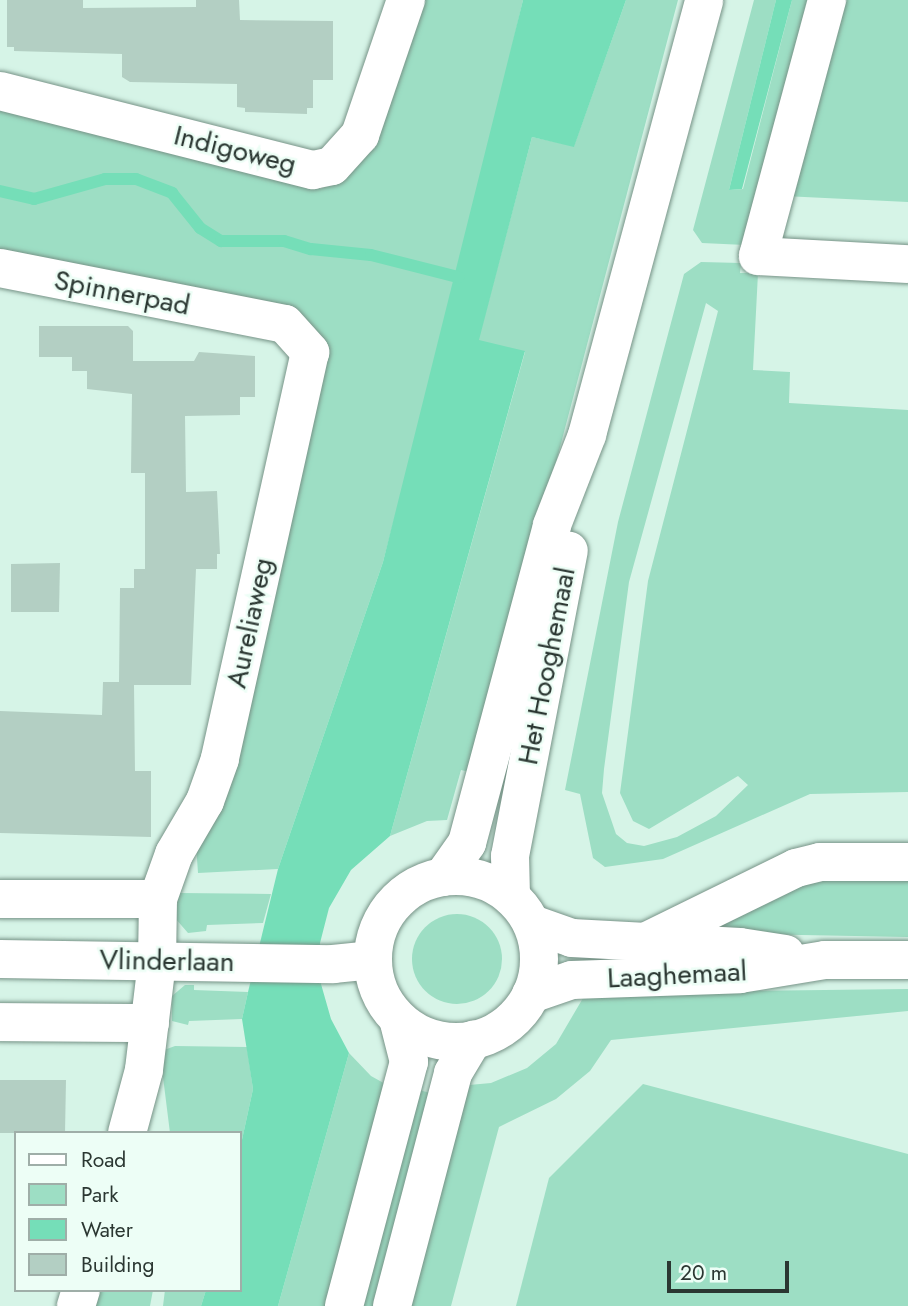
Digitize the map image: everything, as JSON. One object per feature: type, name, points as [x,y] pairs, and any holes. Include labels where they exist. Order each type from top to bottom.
[{"type":"street","name":"Indigoweg","points":[[0,91],[313,170],[332,166],[360,135],[406,0]]},
{"type":"street","name":"Het Hooghemaal","points":[[522,910],[510,856],[587,435],[704,0]]},
{"type":"street","points":[[827,0],[758,257],[908,264]]},
{"type":"street","name":"Spinnerpad","points":[[0,268],[244,317]]},
{"type":"street","name":"Aureliaweg","points":[[128,1131],[144,1070],[150,1023],[174,962],[158,899],[174,854],[205,801],[220,759],[310,352],[285,324],[244,317]]},
{"type":"street","name":"Het Hooghemaal","points":[[443,877],[467,843],[552,525],[587,435]]},
{"type":"street","points":[[644,942],[796,868],[820,862],[908,862]]},
{"type":"street","points":[[344,1306],[409,1062],[398,1018],[380,992],[373,960],[376,937],[401,897],[420,884],[443,877],[467,876],[491,883],[522,910],[539,960],[531,994],[507,1024],[473,1040],[433,1039],[398,1018]]},
{"type":"street","points":[[0,900],[158,899]]},
{"type":"street","name":"Laaghemaal","points":[[522,910],[572,938],[740,947],[825,960],[908,960]]},
{"type":"street","name":"Vlinderlaan","points":[[0,959],[333,964],[373,960]]},
{"type":"street","name":"Laaghemaal","points":[[531,994],[572,980],[740,974],[825,960]]},
{"type":"street","points":[[0,1022],[150,1023]]},
{"type":"street","points":[[392,1306],[453,1073],[473,1040]]},
{"type":"green space","points":[[414,0],[523,0],[458,277],[383,562],[278,869],[198,873],[196,844],[313,344],[0,255],[0,106],[320,189],[336,183]]},
{"type":"green space","points":[[626,0],[678,0],[474,773],[461,770],[447,820],[427,821],[390,836],[525,352],[478,341],[532,137],[574,146]]},
{"type":"green space","points":[[754,0],[776,0],[729,190],[743,189],[792,0],[810,0],[745,245],[702,243],[693,230]]},
{"type":"green space","points":[[814,0],[908,0],[908,202],[763,195]]},
{"type":"green space","points":[[701,262],[741,263],[740,273],[758,273],[753,370],[790,372],[789,403],[908,410],[908,792],[810,794],[663,859],[605,867],[593,858],[580,794],[565,790],[618,522],[684,274]],"holes":[[[706,303],[718,311],[648,581],[620,793],[633,821],[649,829],[738,776],[748,785],[716,816],[677,837],[644,846],[627,843],[616,834],[602,793],[629,582]]]},
{"type":"green space","points":[[908,876],[908,937],[694,933],[799,880]]},
{"type":"green space","points":[[179,893],[271,894],[263,923],[207,925],[206,931],[188,933],[175,918]]},
{"type":"green space","points":[[448,914],[466,914],[482,921],[495,934],[502,950],[502,968],[495,984],[482,997],[466,1004],[448,1004],[432,997],[419,984],[412,968],[412,950],[419,934],[432,921]]},
{"type":"green space","points":[[185,985],[194,985],[194,990],[248,992],[242,1019],[189,1021],[188,1025],[172,1021],[172,996]]},
{"type":"green space","points":[[908,989],[908,1011],[611,1040],[590,1071],[556,1099],[499,1127],[451,1306],[407,1306],[469,1085],[491,1083],[527,1068],[556,1044],[586,993]]},
{"type":"green space","points":[[175,1046],[247,1047],[253,1089],[242,1140],[242,1131],[170,1131],[161,1061],[164,1050]]},
{"type":"green space","points":[[349,1053],[371,1076],[389,1086],[331,1306],[278,1306]]},
{"type":"green space","points":[[643,1084],[908,1154],[908,1306],[516,1306],[549,1178]]},
{"type":"green space","points":[[414,1089],[431,1093],[375,1306],[356,1306]]},
{"type":"green space","points":[[94,1292],[153,1292],[150,1306],[90,1306]]},
{"type":"green space","points":[[165,1292],[205,1292],[201,1306],[163,1306]]},
{"type":"water","points":[[523,0],[626,0],[574,147],[532,137],[479,340],[525,351],[390,836],[351,870],[329,908],[320,943],[321,984],[331,1019],[349,1053],[278,1306],[201,1306],[205,1292],[242,1292],[242,1140],[253,1089],[242,1019],[278,869],[383,562]]},
{"type":"water","points":[[776,0],[792,0],[742,189],[729,190]]},
{"type":"building","points":[[7,0],[83,0],[83,8],[196,7],[196,0],[239,0],[240,20],[333,21],[333,80],[313,80],[313,108],[307,108],[307,114],[245,112],[245,108],[237,107],[237,84],[130,82],[122,77],[122,54],[14,51],[14,47],[7,47]]},
{"type":"building","points":[[39,326],[128,326],[133,331],[133,361],[194,361],[199,352],[255,356],[255,397],[240,397],[240,415],[185,416],[186,492],[217,491],[220,554],[217,554],[217,569],[196,569],[191,685],[134,685],[135,771],[151,771],[151,837],[0,833],[0,711],[102,715],[103,682],[119,682],[120,588],[134,588],[134,569],[145,569],[145,473],[131,473],[132,394],[87,389],[87,371],[72,371],[72,357],[39,357]]},
{"type":"building","points":[[60,563],[59,612],[11,612],[11,564]]},
{"type":"building","points":[[0,1080],[66,1080],[65,1131],[0,1133]]},
{"type":"waterway","points":[[0,191],[34,199],[105,179],[136,179],[172,193],[200,228],[221,241],[284,241],[311,249],[371,255],[458,277]]}]
